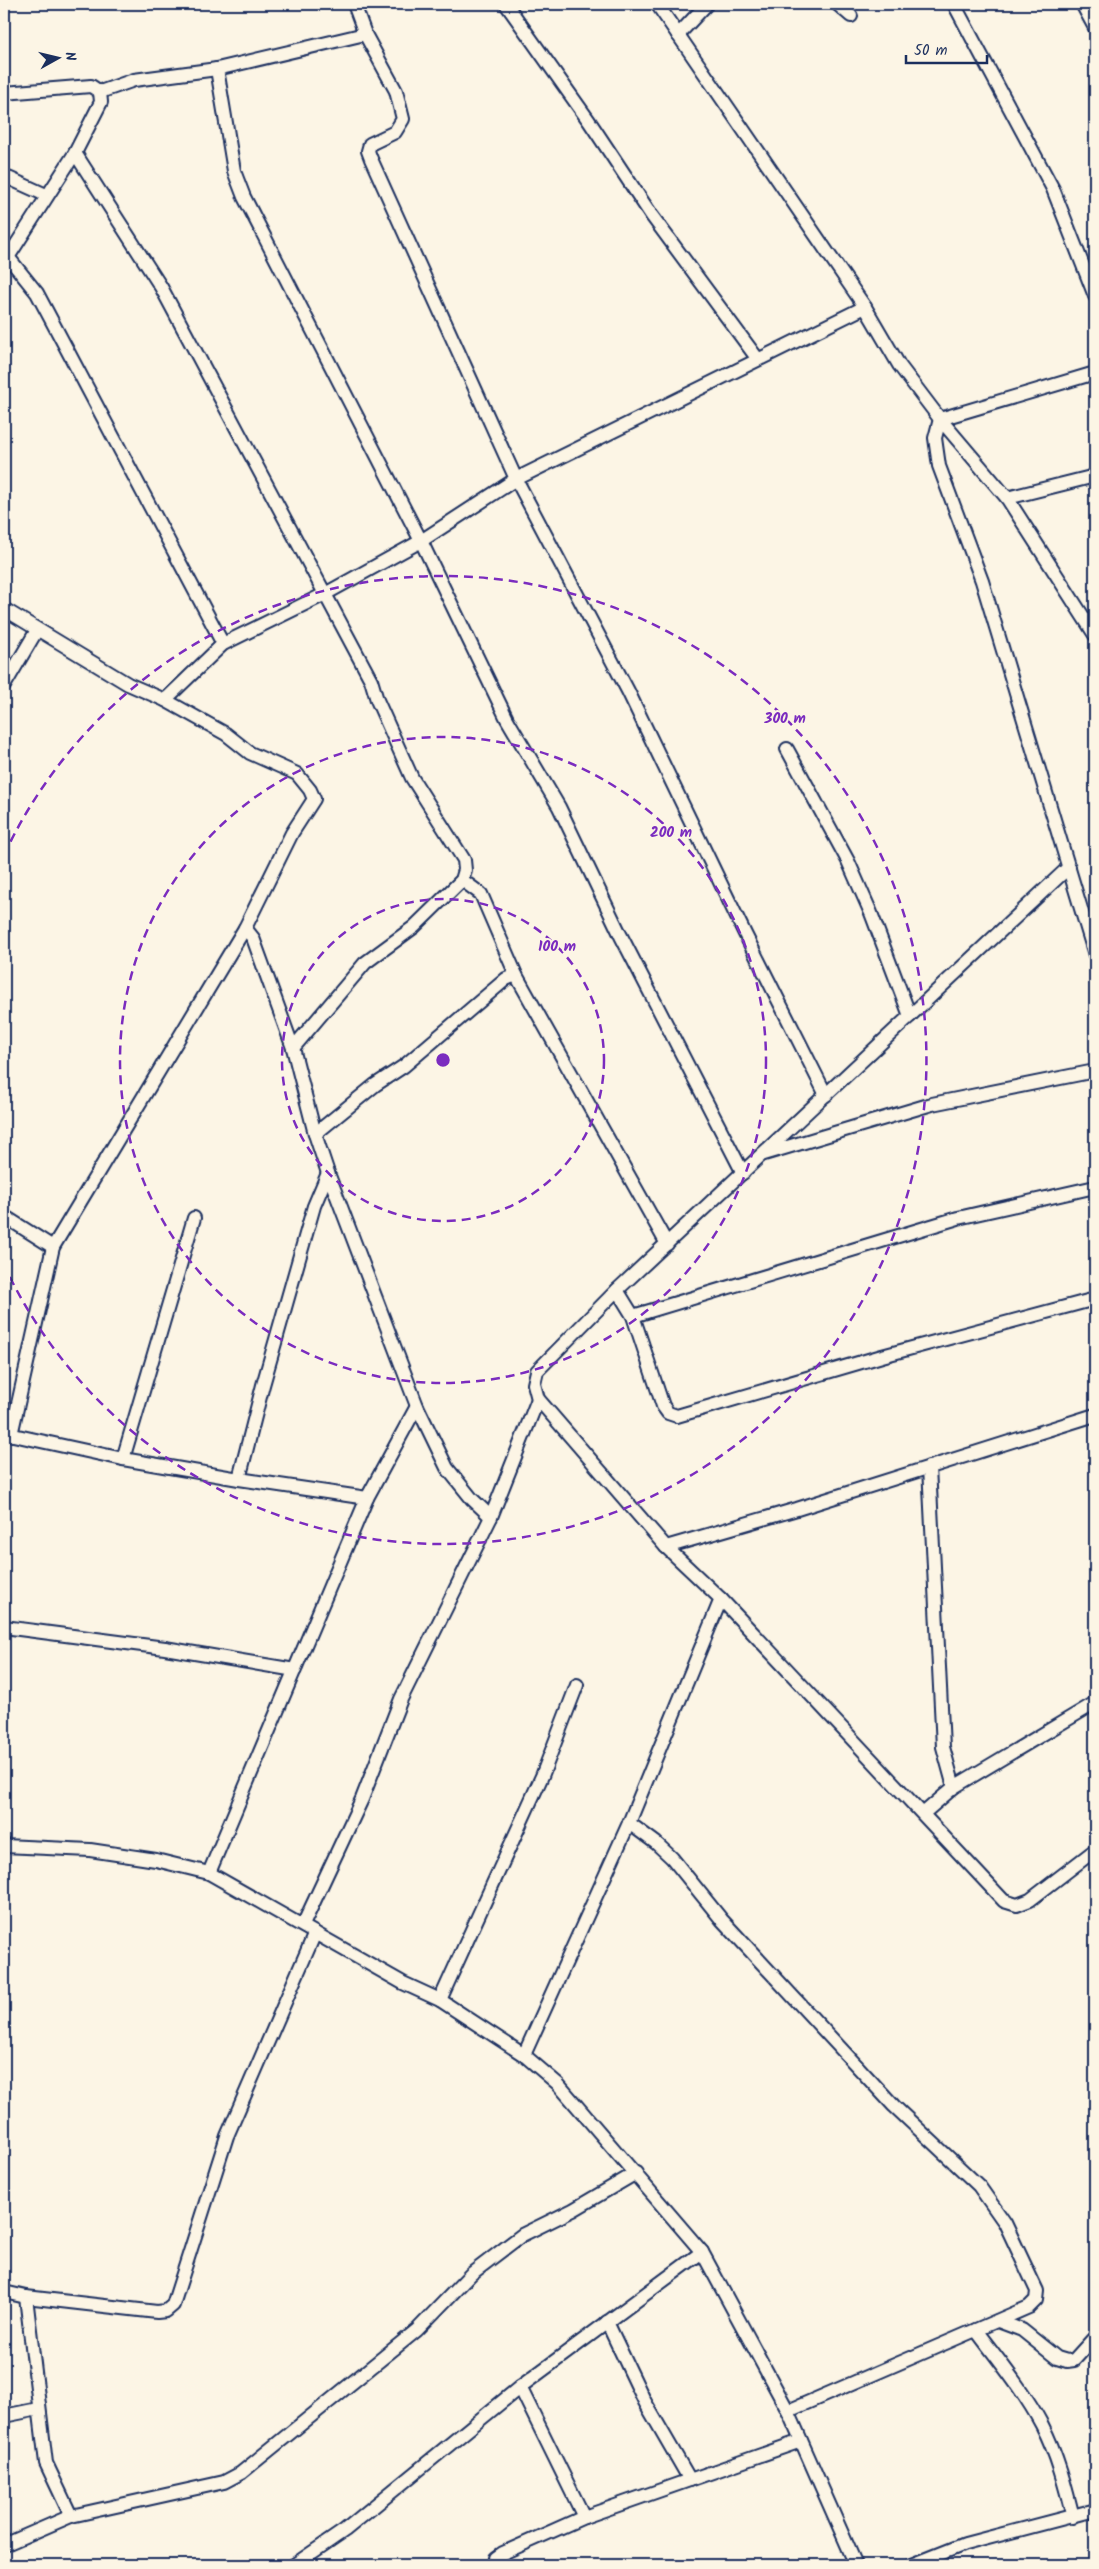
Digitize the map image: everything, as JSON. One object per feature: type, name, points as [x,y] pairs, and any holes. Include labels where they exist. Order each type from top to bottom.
[{"type":"street","points":[[354,4],[365,34],[396,91],[403,119],[395,132],[370,144],[368,151],[516,479],[628,691],[745,934],[826,1095]]},
{"type":"street","points":[[506,4],[589,121],[652,216],[757,358]]},
{"type":"street","points":[[657,4],[865,307],[898,365],[940,419],[1007,498],[1095,635]]},
{"type":"street","points":[[678,35],[707,4]]},
{"type":"street","points":[[837,4],[851,16]]},
{"type":"street","points":[[954,4],[1052,189],[1095,293]]},
{"type":"street","points":[[1082,4],[1095,28]]},
{"type":"street","points":[[100,92],[134,80],[217,69],[365,34]]},
{"type":"street","points":[[217,69],[234,171],[244,197],[421,541],[507,719],[559,806],[621,936],[743,1173]]},
{"type":"street","points":[[4,93],[91,86],[100,92]]},
{"type":"street","points":[[100,92],[101,102],[75,153],[46,195],[6,260],[37,293],[224,644]]},
{"type":"street","points":[[75,153],[161,287],[371,680],[377,700],[412,778],[464,860],[465,870],[462,880],[414,927],[365,963],[293,1048]]},
{"type":"street","points":[[4,176],[46,195]]},
{"type":"street","points":[[165,700],[224,644],[325,594],[421,541],[516,479],[757,358],[865,307]]},
{"type":"street","points":[[940,419],[1095,373]]},
{"type":"street","points":[[940,419],[935,438],[939,466],[982,581],[1095,955]]},
{"type":"street","points":[[1007,498],[1095,476]]},
{"type":"street","points":[[4,609],[128,684],[165,700],[226,734],[250,753],[297,774],[310,790],[314,799],[292,833],[245,928],[53,1247],[8,1434],[123,1459],[239,1480],[367,1498]]},
{"type":"street","points":[[4,686],[37,630]]},
{"type":"street","points":[[787,749],[848,861],[871,913],[910,1016]]},
{"type":"street","points":[[1069,867],[617,1290],[538,1371],[534,1384],[538,1399],[666,1547],[721,1599],[924,1813],[1004,1901],[1017,1905],[1030,1900],[1095,1850]]},
{"type":"street","points":[[462,880],[481,894],[516,975],[667,1244]]},
{"type":"street","points":[[245,928],[253,938],[293,1048],[315,1134],[328,1173],[417,1406],[447,1468],[472,1499],[491,1518]]},
{"type":"street","points":[[315,1134],[375,1085],[404,1066],[506,979],[516,975]]},
{"type":"street","points":[[762,1155],[932,1104],[1095,1071]]},
{"type":"street","points":[[239,1480],[263,1385],[314,1206],[328,1173]]},
{"type":"street","points":[[634,1316],[958,1218],[1095,1187]]},
{"type":"street","points":[[4,1216],[53,1247]]},
{"type":"street","points":[[123,1459],[194,1218]]},
{"type":"street","points":[[617,1290],[634,1316],[663,1406],[668,1413],[677,1416],[882,1356],[1095,1299]]},
{"type":"street","points":[[303,1926],[362,1799],[401,1699],[491,1518],[538,1399]]},
{"type":"street","points":[[209,1873],[367,1498],[417,1406]]},
{"type":"street","points":[[666,1547],[929,1468],[1095,1415]]},
{"type":"street","points":[[929,1468],[943,1747],[954,1788]]},
{"type":"street","points":[[524,2055],[629,1824],[721,1599]]},
{"type":"street","points":[[4,1626],[165,1648],[295,1670]]},
{"type":"street","points":[[440,2000],[542,1776],[577,1685]]},
{"type":"street","points":[[924,1813],[954,1788],[1095,1703]]},
{"type":"street","points":[[629,1824],[656,1843],[672,1858],[722,1920],[894,2106],[979,2186],[992,2202],[1005,2224],[1037,2291],[1036,2300],[1029,2307],[788,2411]]},
{"type":"street","points":[[4,1846],[90,1850],[156,1860],[209,1873],[403,1983],[440,2000],[524,2055],[558,2084],[702,2252],[788,2411],[856,2565]]},
{"type":"street","points":[[4,2292],[26,2297],[157,2312],[166,2311],[173,2305],[227,2136],[315,1933]]},
{"type":"street","points":[[4,2545],[71,2516],[224,2482],[240,2473],[417,2330],[471,2274],[522,2235],[573,2210],[636,2173]]},
{"type":"street","points":[[294,2565],[345,2530],[520,2387],[702,2252]]},
{"type":"street","points":[[26,2297],[46,2463],[71,2516]]},
{"type":"street","points":[[998,2320],[1022,2330],[1057,2358],[1067,2361],[1074,2360],[1095,2337]]},
{"type":"street","points":[[607,2322],[645,2402],[690,2480]]},
{"type":"street","points":[[976,2330],[1017,2385],[1042,2425],[1061,2469],[1073,2516]]},
{"type":"street","points":[[520,2387],[584,2517]]},
{"type":"street","points":[[4,2416],[38,2409]]},
{"type":"street","points":[[495,2565],[496,2558],[502,2553],[584,2517],[801,2441]]},
{"type":"street","points":[[912,2565],[965,2544],[1095,2510]]}]
